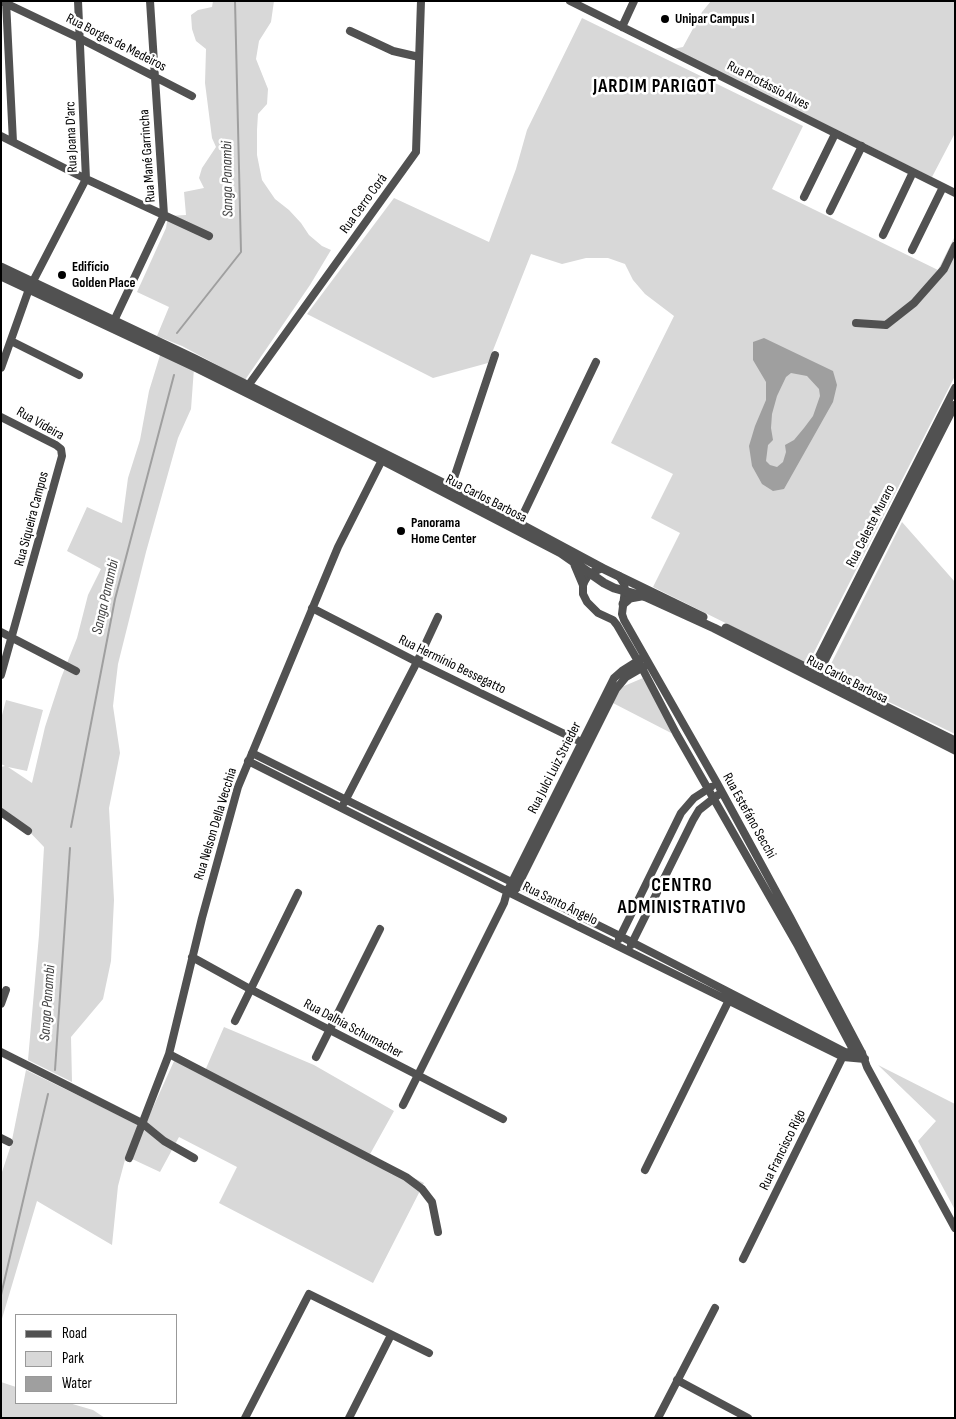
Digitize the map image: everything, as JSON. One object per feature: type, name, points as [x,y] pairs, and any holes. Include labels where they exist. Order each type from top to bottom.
[{"type":"street","name":"Rua Joana D'arc","points":[[1,368],[31,285],[86,179],[78,1]]},
{"type":"street","name":"Rua Mané Garrincha","points":[[113,324],[164,215],[150,1]]},
{"type":"street","name":"Rua Protássio Alves","points":[[570,1],[955,192]]},
{"type":"street","points":[[622,26],[634,1]]},
{"type":"street","name":"Rua Borges de Medeiros","points":[[4,2],[192,96]]},
{"type":"street","points":[[4,2],[13,142]]},
{"type":"street","name":"Rua Cerro Corá","points":[[246,388],[416,152],[419,2]]},
{"type":"street","points":[[350,31],[393,51],[419,57]]},
{"type":"street","points":[[804,197],[835,134]]},
{"type":"street","points":[[1,136],[86,179],[209,236]]},
{"type":"street","points":[[830,211],[862,146]]},
{"type":"street","points":[[883,235],[913,172]]},
{"type":"street","points":[[912,250],[943,187]]},
{"type":"street","points":[[856,324],[886,325],[914,303],[944,269],[955,246]]},
{"type":"street","name":"Rua Carlos Barbosa","points":[[1,267],[31,285],[246,388],[383,457],[561,553],[588,574],[609,586],[646,596],[715,626]]},
{"type":"street","name":"Rua Carlos Barbosa","points":[[1,276],[31,285]]},
{"type":"street","points":[[11,341],[79,375]]},
{"type":"street","points":[[451,487],[495,355]]},
{"type":"street","points":[[519,523],[596,362]]},
{"type":"street","name":"Rua Celeste Muraro","points":[[814,674],[955,388]]},
{"type":"street","name":"Rua Celeste Muraro","points":[[814,674],[955,405]]},
{"type":"street","name":"Rua Videira","points":[[1,417],[56,445],[61,449],[62,456]]},
{"type":"street","name":"Rua Siqueira Campos","points":[[1,675],[62,456]]},
{"type":"street","name":"Rua Carlos Barbosa","points":[[383,457],[451,487],[715,626],[955,741]]},
{"type":"street","name":"Rua Nelson Della Vecchia","points":[[129,1158],[169,1054],[192,957],[238,787],[338,548],[383,457]]},
{"type":"street","points":[[574,563],[583,584],[583,594],[586,602],[598,613],[613,620],[644,663],[676,733],[787,918],[861,1058],[955,1228]]},
{"type":"street","points":[[583,584],[588,574],[602,568]]},
{"type":"street","name":"Rua Estefáno Secchi","points":[[620,576],[625,590],[623,604],[624,620],[644,663],[717,783],[787,918]]},
{"type":"street","points":[[623,604],[630,598],[646,596]]},
{"type":"street","name":"Rua Hermínio Bessegatto","points":[[312,608],[417,662],[581,742]]},
{"type":"street","points":[[344,804],[438,617]]},
{"type":"street","points":[[1,632],[76,671]]},
{"type":"street","name":"Rua Julci Luiz Strieder","points":[[515,884],[581,742],[614,678],[644,663]]},
{"type":"street","name":"Rua Julci Luiz Strieder","points":[[403,1105],[509,893],[616,689],[626,677],[644,663]]},
{"type":"street","name":"Rua Carlos Barbosa","points":[[814,674],[955,750]]},
{"type":"street","name":"Rua Santo Ângelo","points":[[252,753],[509,893],[628,952],[731,997]]},
{"type":"street","name":"Rua Santo Ângelo","points":[[248,761],[515,884],[632,942],[731,997],[844,1054],[861,1058]]},
{"type":"street","points":[[616,946],[681,813],[694,798],[717,783]]},
{"type":"street","points":[[628,952],[693,820],[699,810],[722,792]]},
{"type":"street","points":[[1,812],[28,831]]},
{"type":"street","points":[[235,1021],[298,894]]},
{"type":"street","points":[[316,1057],[380,929]]},
{"type":"street","name":"Rua Dalhia Schumacher","points":[[192,957],[418,1077],[503,1119]]},
{"type":"street","points":[[1,1004],[6,990]]},
{"type":"street","points":[[644,1170],[731,997]]},
{"type":"street","points":[[1,1052],[142,1123],[164,1141],[194,1158]]},
{"type":"street","points":[[169,1054],[406,1177],[422,1189],[432,1202],[438,1232]]},
{"type":"street","name":"Rua Francisco Rigo","points":[[742,1259],[844,1054]]},
{"type":"street","points":[[1,1138],[9,1142]]},
{"type":"street","points":[[245,1418],[309,1294],[429,1353]]},
{"type":"street","points":[[658,1418],[715,1308]]},
{"type":"street","points":[[349,1418],[391,1334]]},
{"type":"street","points":[[677,1380],[748,1418]]},
{"type":"green space","points":[[213,1],[274,1],[271,22],[259,41],[256,59],[268,89],[267,104],[258,114],[257,155],[262,180],[275,199],[289,210],[309,235],[322,246],[331,250],[310,285],[245,380],[182,346],[157,336],[169,307],[137,292],[166,228],[168,216],[186,215],[184,192],[204,188],[199,178],[202,168],[216,147],[212,138],[205,83],[206,49],[196,41],[192,29],[191,15],[198,10],[212,7]]},
{"type":"green space","points":[[711,1],[955,1],[955,133],[932,177],[673,49],[683,47],[702,12]]},
{"type":"green space","points":[[582,18],[803,126],[772,189],[938,270],[955,236],[955,376],[808,664],[653,587],[680,533],[651,518],[673,474],[611,443],[674,316],[645,294],[633,280],[625,264],[608,258],[586,258],[562,264],[531,254],[488,363],[433,378],[307,314],[394,198],[489,242],[516,169],[527,130]]},
{"type":"green space","points":[[161,352],[194,368],[191,409],[178,438],[146,552],[118,664],[113,706],[120,753],[109,808],[114,900],[111,961],[103,999],[71,1037],[72,1082],[28,1060],[39,935],[44,847],[23,825],[1,809],[1,767],[5,766],[1,764],[1,719],[6,700],[43,710],[27,771],[8,767],[32,783],[45,727],[61,678],[77,638],[88,595],[101,569],[67,551],[87,507],[122,523],[128,478],[140,440],[149,391]]},
{"type":"green space","points":[[902,522],[955,582],[955,734],[827,672]]},
{"type":"green space","points":[[643,678],[673,734],[611,702],[617,689]]},
{"type":"green space","points":[[224,1027],[314,1065],[394,1111],[369,1156],[424,1183],[373,1283],[219,1203],[237,1167],[179,1137],[160,1172],[130,1158],[175,1059],[204,1073]]},
{"type":"green space","points":[[878,1065],[955,1104],[955,1210],[918,1141],[936,1121]]},
{"type":"green space","points":[[26,1070],[139,1125],[126,1156],[118,1186],[112,1245],[37,1201],[1,1322],[1,1175],[11,1145]]},
{"type":"green space","points":[[1,1382],[15,1387],[15,1404],[72,1404],[93,1410],[105,1418],[1,1418]]},
{"type":"water","points":[[764,338],[833,371],[837,385],[833,402],[784,489],[773,491],[762,484],[752,466],[749,446],[766,400],[766,382],[753,360],[753,342]],"holes":[[[791,373],[807,376],[819,389],[820,396],[813,416],[794,440],[785,445],[786,452],[783,462],[777,467],[770,465],[766,461],[768,445],[773,440],[771,428],[772,414],[777,396],[786,377]]]},
{"type":"waterway","name":"Sanga Panambi","points":[[177,333],[241,252],[235,1]]},
{"type":"waterway","name":"Sanga Panambi","points":[[71,827],[115,599],[174,375]]},
{"type":"waterway","name":"Sanga Panambi","points":[[55,1070],[70,848]]},
{"type":"waterway","name":"Sanga Panambi","points":[[1,1295],[48,1094]]},
{"type":"place","name":"Unipar Campus I","points":[[665,19]]},
{"type":"place","name":"Edifício Golden Place","points":[[62,275]]},
{"type":"place","name":"Panorama Home Center","points":[[401,531]]},
{"type":"district","name":"JARDIM PARIGOT","points":[[655,87]]},
{"type":"district","name":"CENTRO ADMINISTRATIVO","points":[[682,897]]}]
